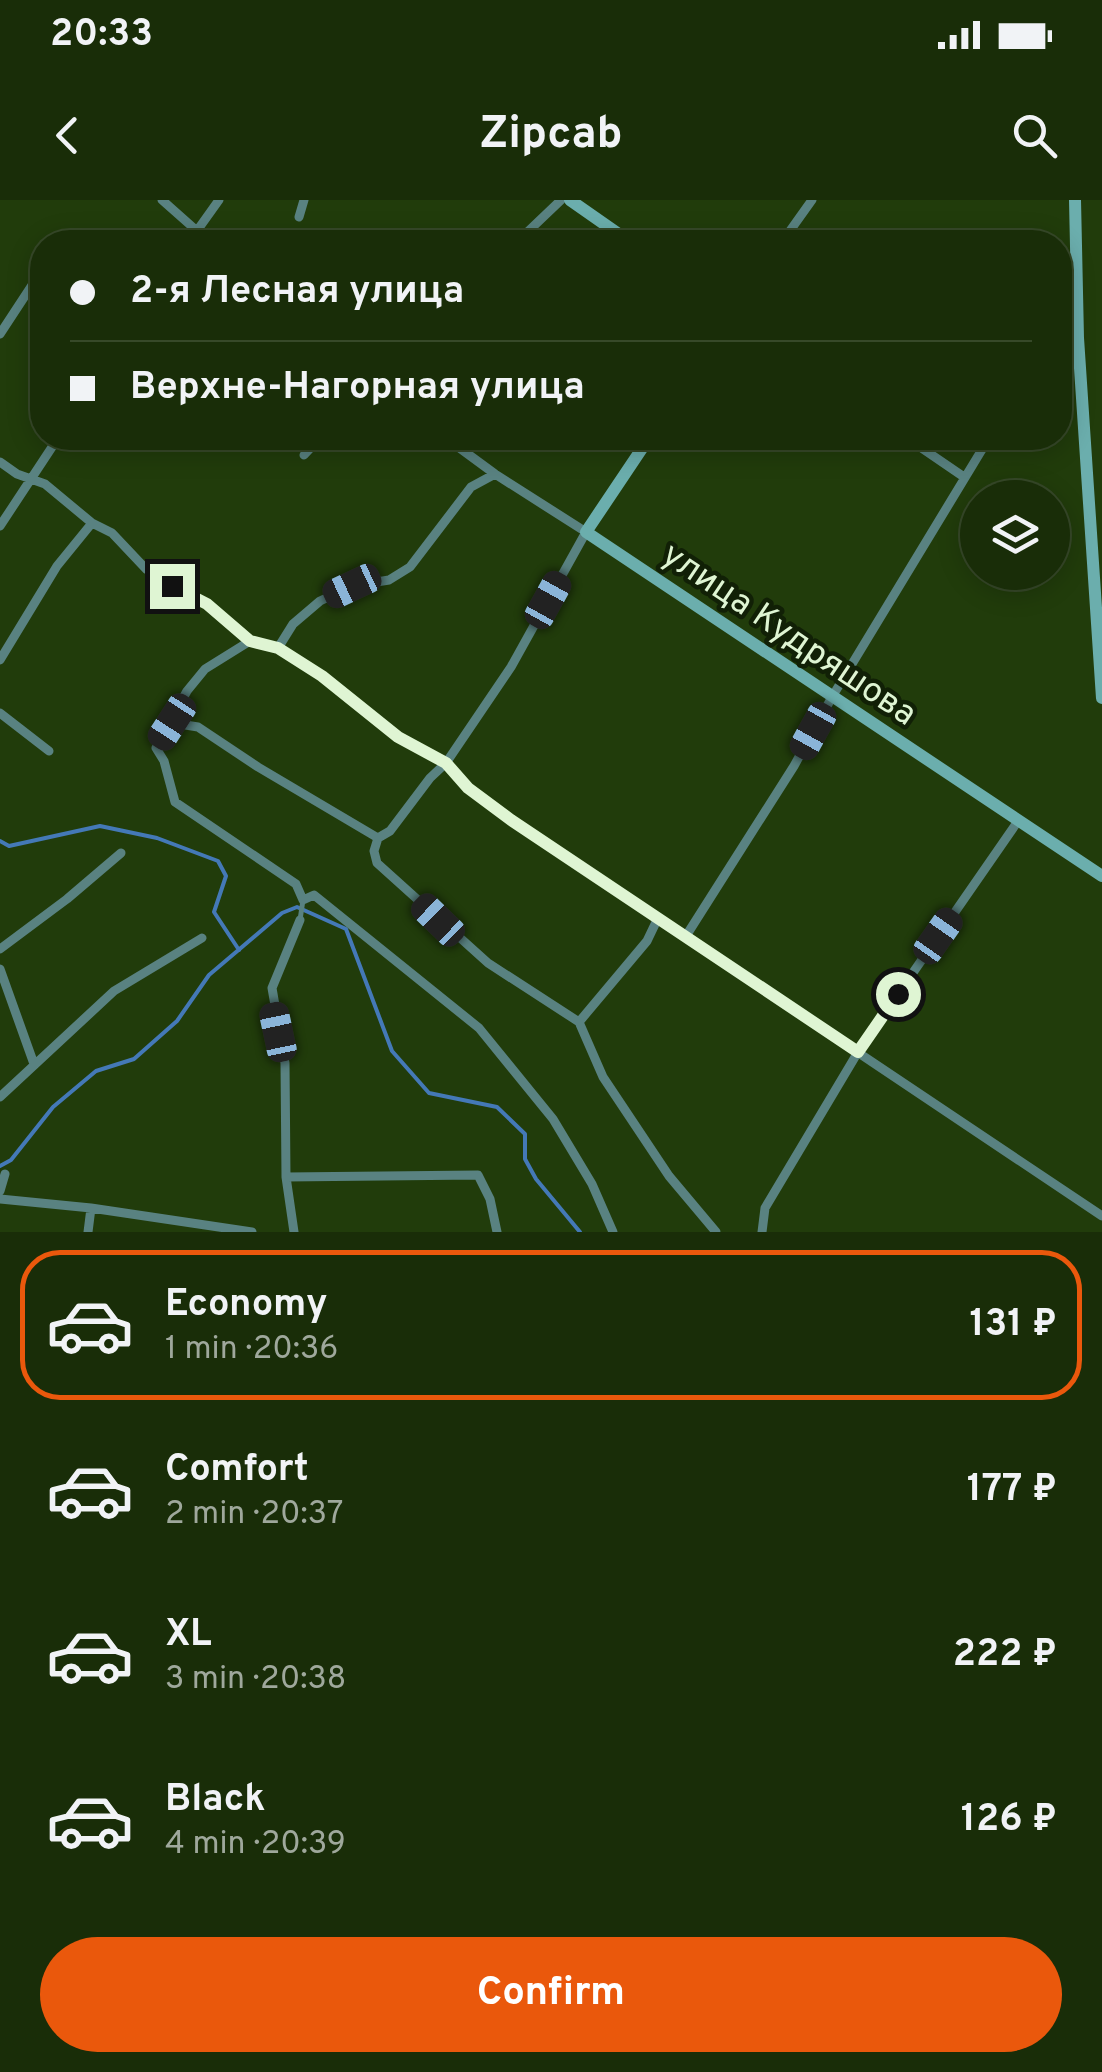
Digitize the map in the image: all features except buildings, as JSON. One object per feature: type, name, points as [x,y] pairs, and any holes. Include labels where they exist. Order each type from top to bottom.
[{"type":"street","points":[[162,200],[196,230]]},
{"type":"street","points":[[198,230],[219,200]]},
{"type":"street","points":[[299,217],[304,200]]},
{"type":"street","points":[[530,230],[561,200]]},
{"type":"street","points":[[570,200],[613,230]]},
{"type":"street","points":[[791,230],[812,200]]},
{"type":"street","points":[[1075,200],[1078,338],[1102,698]]},
{"type":"street","points":[[0,334],[30,288]]},
{"type":"street","points":[[1072,341],[1078,338]]},
{"type":"street","points":[[0,526],[50,450]]},
{"type":"street","points":[[304,455],[309,450]]},
{"type":"street","name":"улица Кудряшова","points":[[462,450],[1102,876]]},
{"type":"street","points":[[641,450],[586,532],[511,668],[446,763],[390,831],[378,838],[374,851],[377,863],[488,963],[579,1022],[603,1077],[669,1176],[716,1232]]},
{"type":"street","points":[[925,450],[964,477]]},
{"type":"street","points":[[686,936],[794,766],[981,450]]},
{"type":"street","points":[[0,462],[17,474],[45,484],[92,523],[112,533],[146,569],[207,604],[250,641],[278,648],[322,676],[398,737],[446,763],[468,788],[511,820],[1102,1216]]},
{"type":"street","points":[[278,648],[292,624],[320,601],[352,586],[389,580],[410,567],[471,487],[495,474]]},
{"type":"street","points":[[0,660],[57,566],[92,523]]},
{"type":"street","points":[[250,641],[205,669],[156,748],[164,761],[175,802],[296,884],[303,900],[314,895],[479,1028],[553,1119],[592,1184],[613,1232]]},
{"type":"street","points":[[0,713],[49,751]]},
{"type":"street","points":[[172,722],[198,727],[378,838]]},
{"type":"street","points":[[762,1232],[764,1208],[858,1052],[1018,821]]},
{"type":"street","points":[[0,949],[120,853]]},
{"type":"street","points":[[579,1022],[647,941],[658,918]]},
{"type":"street","points":[[294,1232],[286,1177],[285,1063],[272,988],[300,920]]},
{"type":"street","points":[[0,1097],[114,991],[202,938]]},
{"type":"street","points":[[0,969],[34,1064]]},
{"type":"street","points":[[0,1191],[5,1174]]},
{"type":"street","points":[[286,1177],[478,1174],[490,1200],[496,1232]]},
{"type":"street","points":[[0,1199],[252,1232]]},
{"type":"street","points":[[88,1232],[91,1208]]},
{"type":"lane","points":[[300,920],[303,900]]},
{"type":"waterway","points":[[0,841],[9,846],[100,826],[157,838],[218,861],[226,876],[214,912],[239,950]]},
{"type":"waterway","points":[[0,1166],[11,1160],[53,1107],[96,1071],[134,1059],[177,1021],[209,975],[282,913],[297,907],[346,929],[392,1051],[429,1093],[497,1107],[525,1134],[525,1159],[536,1179],[580,1232]]},
{"type":"route","points":[[172,586],[207,604],[250,641],[278,648],[322,676],[398,737],[446,763],[468,788],[511,820],[858,1052],[898,994]]}]
